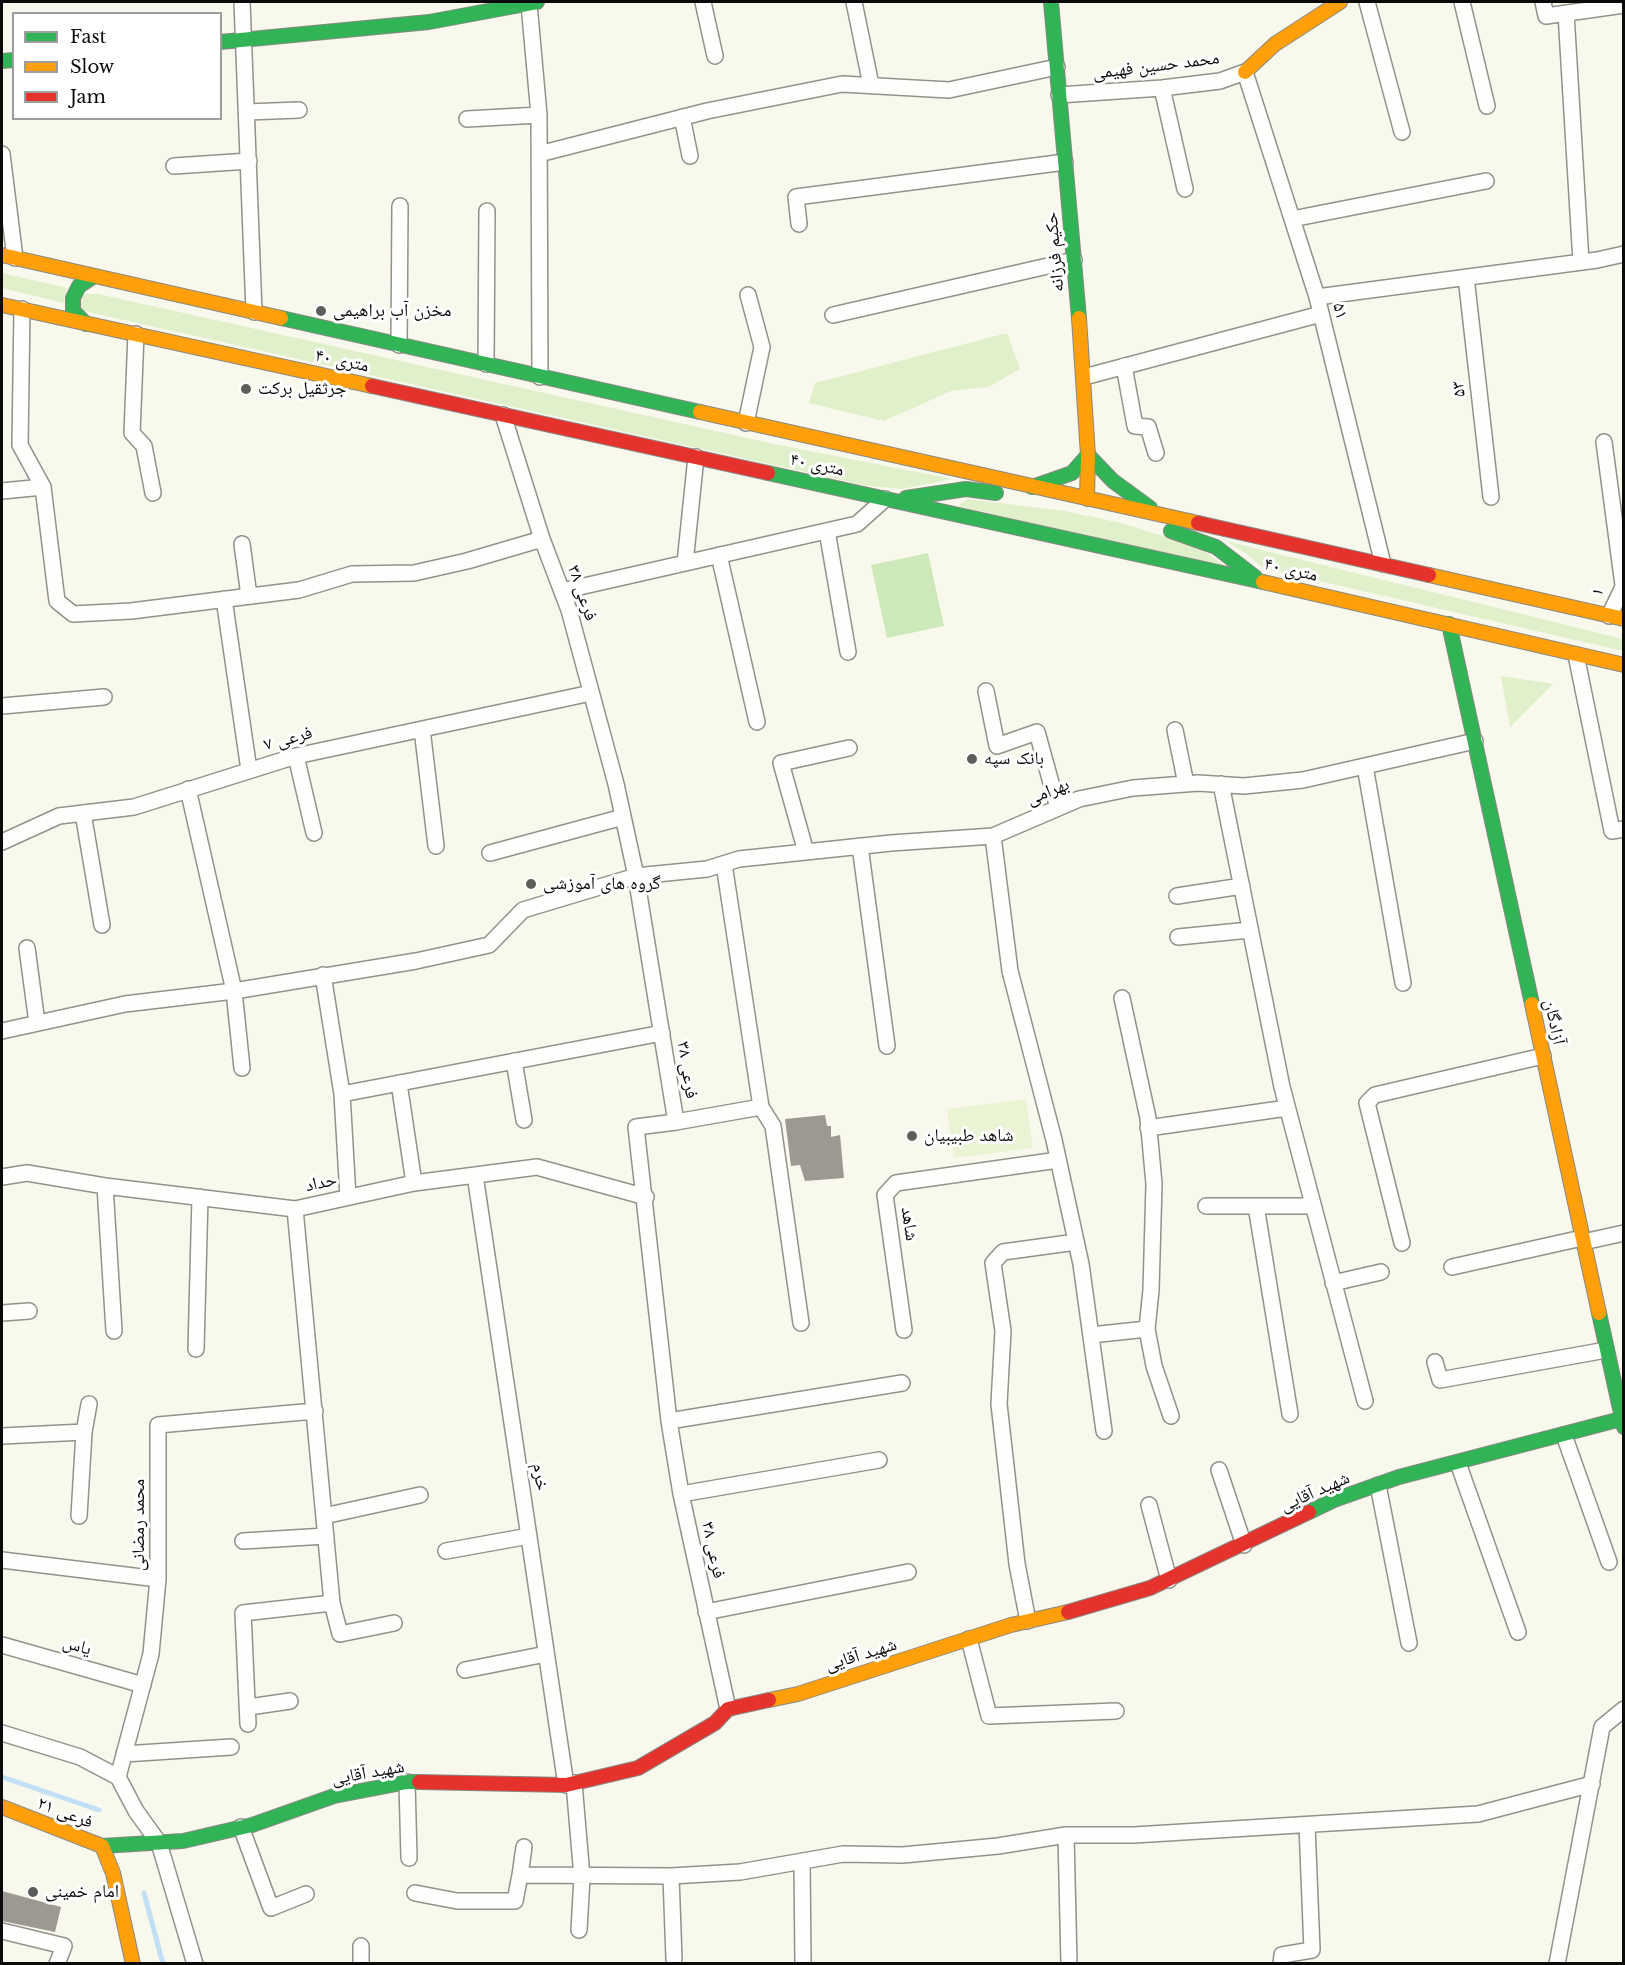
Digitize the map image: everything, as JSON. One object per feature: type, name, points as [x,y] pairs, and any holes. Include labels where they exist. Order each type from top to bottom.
[{"type":"main road","name":"حکیم فرزانه","points":[[1051,2],[1084,377],[1088,455],[1087,499]]},
{"type":"main road","name":"محمد حسین فهیمی","points":[[1245,72],[1275,44],[1340,2]]},
{"type":"main road","points":[[222,42],[429,22],[533,3]]},
{"type":"main road","name":"۴۰ متری","points":[[8,257],[1616,617]]},
{"type":"main road","points":[[86,324],[73,311],[74,298],[79,286],[94,276]]},
{"type":"main road","name":"۴۰ متری","points":[[2,305],[1263,582],[1623,665]]},
{"type":"main road","points":[[1031,487],[1072,473],[1088,455],[1113,481],[1162,516]]},
{"type":"main road","points":[[885,499],[920,497],[966,489],[1064,506],[1087,499],[1099,513],[1161,527],[1216,547],[1263,582]]},
{"type":"main road","name":"آزادگان","points":[[1449,624],[1606,1350],[1618,1378],[1622,1423]]},
{"type":"main road","name":"شهید آقایی","points":[[102,1846],[183,1841],[241,1827],[334,1796],[407,1782],[570,1784],[638,1768],[715,1723],[728,1709],[798,1694],[1028,1621],[1093,1606],[1169,1580],[1334,1500],[1378,1485],[1564,1435],[1622,1423]]},
{"type":"main road","name":"فرعی ۲۱","points":[[2,1807],[102,1846],[113,1873],[133,1964]]},
{"type":"street","points":[[242,2],[254,312]]},
{"type":"street","points":[[703,2],[715,56]]},
{"type":"street","points":[[854,2],[871,85]]},
{"type":"street","points":[[1312,2],[1313,19]]},
{"type":"street","points":[[1367,2],[1402,132]]},
{"type":"street","points":[[1462,2],[1487,106]]},
{"type":"street","points":[[1543,2],[1546,16],[1623,5]]},
{"type":"street","points":[[533,3],[539,154],[540,377]]},
{"type":"street","points":[[1566,14],[1581,262]]},
{"type":"street","points":[[539,154],[682,117],[842,84],[949,90],[1057,67]]},
{"type":"street","name":"محمد حسین فهیمی","points":[[1059,95],[1162,88],[1220,81],[1245,72]]},
{"type":"street","name":"۵۱","points":[[1245,72],[1317,297],[1383,564]]},
{"type":"street","points":[[1162,88],[1185,189]]},
{"type":"street","points":[[247,112],[299,110]]},
{"type":"street","points":[[467,119],[538,116]]},
{"type":"street","points":[[682,117],[690,156]]},
{"type":"street","points":[[2,154],[8,257]]},
{"type":"street","points":[[174,166],[249,160]]},
{"type":"street","points":[[799,224],[796,197],[1065,162]]},
{"type":"street","points":[[1292,219],[1486,181]]},
{"type":"street","points":[[399,345],[400,206]]},
{"type":"street","points":[[486,364],[487,210]]},
{"type":"street","points":[[1317,297],[1581,262],[1623,254]]},
{"type":"street","points":[[833,315],[1074,260]]},
{"type":"street","name":"۵۳","points":[[1466,277],[1491,497]]},
{"type":"street","points":[[746,423],[762,347],[748,295]]},
{"type":"street","points":[[22,309],[20,445],[43,487],[57,601],[73,614],[131,611],[299,590],[352,574],[414,573],[467,561],[542,539]]},
{"type":"street","points":[[1084,377],[1321,314]]},
{"type":"street","points":[[136,334],[132,433],[144,446],[153,493]]},
{"type":"street","points":[[1124,366],[1136,426],[1149,427],[1156,453]]},
{"type":"street","name":"فرعی ۳۸","points":[[503,415],[542,539],[562,591],[591,693],[636,876],[676,1122],[636,1127],[646,1197],[669,1421],[681,1494],[728,1709]]},
{"type":"street","points":[[1604,442],[1623,585]]},
{"type":"street","points":[[685,563],[696,457]]},
{"type":"street","points":[[2,490],[43,487]]},
{"type":"street","points":[[562,591],[857,524],[885,499]]},
{"type":"street","points":[[826,531],[848,651]]},
{"type":"street","points":[[242,544],[249,596]]},
{"type":"street","points":[[719,555],[757,722]]},
{"type":"street","name":"۱","points":[[1616,617],[1623,585]]},
{"type":"street","points":[[224,599],[249,770]]},
{"type":"street","points":[[1576,655],[1612,831],[1623,829]]},
{"type":"street","points":[[986,691],[997,746],[1037,732],[1058,808]]},
{"type":"street","name":"فرعی ۷","points":[[2,842],[59,816],[134,807],[296,756],[591,693]]},
{"type":"street","points":[[2,706],[104,697]]},
{"type":"street","points":[[422,729],[436,846]]},
{"type":"street","points":[[1175,730],[1186,784]]},
{"type":"street","name":"بهرامی","points":[[2,1031],[125,1004],[234,991],[416,962],[489,945],[523,910],[636,876],[707,869],[739,860],[806,852],[993,836],[1079,799],[1133,788],[1186,784],[1244,786],[1304,780],[1475,741]]},
{"type":"street","points":[[806,852],[781,763],[849,748]]},
{"type":"street","points":[[296,756],[314,833]]},
{"type":"street","points":[[1365,766],[1402,983]]},
{"type":"street","points":[[1221,784],[1287,1108],[1365,1401]]},
{"type":"street","points":[[188,789],[234,991],[242,1068]]},
{"type":"street","points":[[83,813],[102,925]]},
{"type":"street","points":[[490,853],[623,817]]},
{"type":"street","points":[[993,836],[1010,971],[1058,1160],[1076,1242],[1104,1431]]},
{"type":"street","points":[[860,846],[887,1046]]},
{"type":"street","points":[[724,864],[761,1107],[772,1126],[801,1323]]},
{"type":"street","points":[[1177,896],[1242,886]]},
{"type":"street","points":[[1178,937],[1250,930]]},
{"type":"street","points":[[27,948],[37,1023]]},
{"type":"street","points":[[323,975],[342,1094],[348,1197]]},
{"type":"street","points":[[1122,998],[1148,1128],[1154,1184],[1151,1290],[1146,1329],[1154,1366],[1171,1416]]},
{"type":"street","points":[[342,1094],[662,1033]]},
{"type":"street","points":[[1402,1243],[1367,1103],[1376,1095],[1543,1056]]},
{"type":"street","points":[[514,1061],[525,1120]]},
{"type":"street","points":[[399,1083],[414,1183]]},
{"type":"street","points":[[676,1122],[761,1107]]},
{"type":"street","points":[[1148,1128],[1287,1108]]},
{"type":"street","name":"شاهد","points":[[904,1330],[885,1195],[890,1189],[896,1183],[1058,1160]]},
{"type":"street","name":"حداد","points":[[2,1177],[27,1173],[105,1186],[295,1209],[414,1183],[537,1167],[646,1197]]},
{"type":"street","name":"خرم","points":[[475,1175],[546,1654],[570,1784],[582,1877],[579,1930]]},
{"type":"street","points":[[105,1186],[114,1331]]},
{"type":"street","points":[[196,1349],[200,1197]]},
{"type":"street","points":[[1206,1206],[1313,1206]]},
{"type":"street","points":[[1256,1206],[1290,1414]]},
{"type":"street","points":[[295,1209],[332,1603],[340,1634],[394,1623]]},
{"type":"street","points":[[1452,1267],[1623,1233]]},
{"type":"street","points":[[1028,1621],[1017,1564],[999,1404],[1004,1331],[993,1263],[1003,1252],[1076,1242]]},
{"type":"street","points":[[1333,1283],[1381,1272]]},
{"type":"street","points":[[2,1313],[29,1311]]},
{"type":"street","points":[[1091,1335],[1146,1329]]},
{"type":"street","points":[[1435,1362],[1440,1380],[1606,1350]]},
{"type":"street","points":[[669,1421],[902,1383]]},
{"type":"street","points":[[80,1516],[84,1432],[89,1404]]},
{"type":"street","name":"محمد رمضانی","points":[[118,1777],[151,1654],[158,1579],[158,1425],[315,1411]]},
{"type":"street","points":[[2,1436],[84,1432]]},
{"type":"street","points":[[1564,1435],[1609,1562]]},
{"type":"street","points":[[681,1494],[879,1460]]},
{"type":"street","points":[[1458,1463],[1518,1632]]},
{"type":"street","points":[[1219,1470],[1244,1545]]},
{"type":"street","points":[[1378,1485],[1409,1643]]},
{"type":"street","points":[[324,1516],[420,1495]]},
{"type":"street","points":[[1149,1505],[1169,1580]]},
{"type":"street","points":[[243,1541],[326,1536]]},
{"type":"street","points":[[446,1551],[529,1536]]},
{"type":"street","points":[[2,1560],[158,1579]]},
{"type":"street","points":[[706,1612],[908,1572]]},
{"type":"street","points":[[248,1724],[243,1613],[332,1603]]},
{"type":"street","points":[[969,1639],[989,1716],[1116,1711]]},
{"type":"street","name":"یاس","points":[[2,1645],[143,1685]]},
{"type":"street","points":[[465,1670],[546,1654]]},
{"type":"street","points":[[249,1707],[290,1701]]},
{"type":"street","points":[[1557,1964],[1602,1727],[1623,1709]]},
{"type":"street","points":[[2,1733],[80,1757],[118,1777],[136,1811],[159,1843],[195,1964]]},
{"type":"street","points":[[124,1754],[231,1747]]},
{"type":"street","points":[[407,1782],[409,1858]]},
{"type":"street","points":[[520,1875],[671,1876],[740,1872],[843,1854],[903,1855],[986,1847],[1066,1835],[1134,1835],[1478,1814],[1592,1784]]},
{"type":"street","points":[[1281,1964],[1281,1955],[1312,1950],[1307,1825]]},
{"type":"street","points":[[241,1827],[271,1908],[306,1894]]},
{"type":"street","points":[[1066,1835],[1070,1964]]},
{"type":"street","points":[[415,1893],[457,1901],[515,1901],[524,1847]]},
{"type":"street","points":[[802,1861],[803,1964]]},
{"type":"street","points":[[671,1876],[674,1959]]},
{"type":"street","points":[[2,1931],[64,1946],[57,1964]]},
{"type":"street","points":[[361,1946],[361,1964]]},
{"type":"green space","points":[[2,273],[67,288],[64,303],[2,288]]},
{"type":"green space","points":[[84,294],[98,294],[779,445],[953,479],[902,489],[868,486],[79,310]]},
{"type":"green space","points":[[1007,333],[1020,369],[988,387],[951,391],[884,421],[809,403],[815,383]]},
{"type":"green space","points":[[967,499],[1065,511],[1121,523],[1198,547],[1229,569],[958,506]]},
{"type":"green space","points":[[1226,541],[1623,639],[1623,651],[1263,568],[1247,554]]},
{"type":"green space","points":[[928,553],[944,626],[887,638],[871,565]]},
{"type":"green space","points":[[1501,676],[1553,684],[1510,727]]},
{"type":"green space","points":[[1026,1099],[1033,1148],[954,1158],[947,1109]]},
{"type":"building","points":[[825,1115],[827,1126],[831,1126],[831,1137],[840,1135],[844,1178],[805,1181],[800,1165],[791,1166],[785,1119]]},
{"type":"building","points":[[2,1891],[61,1907],[55,1932],[2,1921]]},
{"type":"waterway","points":[[2,1777],[99,1810]]},
{"type":"waterway","points":[[144,1893],[163,1964]]},
{"type":"traffic: fast","points":[[222,42],[429,22],[537,2]]},
{"type":"traffic: fast","points":[[1051,2],[1079,318]]},
{"type":"traffic: fast","points":[[2,61],[12,60]]},
{"type":"traffic: fast","points":[[86,324],[73,311],[73,298],[79,286],[94,276]]},
{"type":"traffic: fast","points":[[281,318],[700,412]]},
{"type":"traffic: fast","points":[[1032,487],[1072,473],[1088,455],[1113,481],[1150,508]]},
{"type":"traffic: fast","points":[[768,473],[1263,582]]},
{"type":"traffic: fast","points":[[906,498],[966,489],[996,493]]},
{"type":"traffic: fast","points":[[1171,531],[1216,547],[1255,577]]},
{"type":"traffic: fast","points":[[1449,624],[1532,1004]]},
{"type":"traffic: fast","points":[[1599,1313],[1624,1427]]},
{"type":"traffic: fast","points":[[1309,1512],[1334,1500],[1399,1477],[1621,1419]]},
{"type":"traffic: fast","points":[[102,1846],[183,1841],[252,1825],[334,1796],[407,1782],[419,1782]]},
{"type":"traffic: slow","points":[[1245,72],[1275,44],[1340,2]]},
{"type":"traffic: slow","points":[[2,255],[281,318]]},
{"type":"traffic: slow","points":[[2,305],[372,386]]},
{"type":"traffic: slow","points":[[1079,318],[1088,455],[1087,499]]},
{"type":"traffic: slow","points":[[700,412],[1198,523]]},
{"type":"traffic: slow","points":[[1429,575],[1624,619]]},
{"type":"traffic: slow","points":[[1263,582],[1624,665]]},
{"type":"traffic: slow","points":[[1532,1004],[1599,1313]]},
{"type":"traffic: slow","points":[[769,1700],[798,1694],[1011,1625],[1068,1612]]},
{"type":"traffic: slow","points":[[2,1807],[102,1846],[113,1873],[133,1964]]},
{"type":"traffic: jam","points":[[372,386],[768,473]]},
{"type":"traffic: jam","points":[[1198,523],[1429,575]]},
{"type":"traffic: jam","points":[[1068,1612],[1150,1588],[1309,1512]]},
{"type":"traffic: jam","points":[[419,1782],[566,1785],[638,1768],[715,1723],[728,1709],[769,1700]]},
{"type":"place","name":"مخزن آب براهیمی","points":[[321,311]]},
{"type":"place","name":"جرثقیل برکت","points":[[246,389]]},
{"type":"place","name":"بانک سپه","points":[[972,759]]},
{"type":"place","name":"گروه های آموزشی","points":[[531,884]]},
{"type":"place","name":"شاهد طبیبیان","points":[[912,1136]]},
{"type":"place","name":"امام خمینی","points":[[33,1892]]}]
